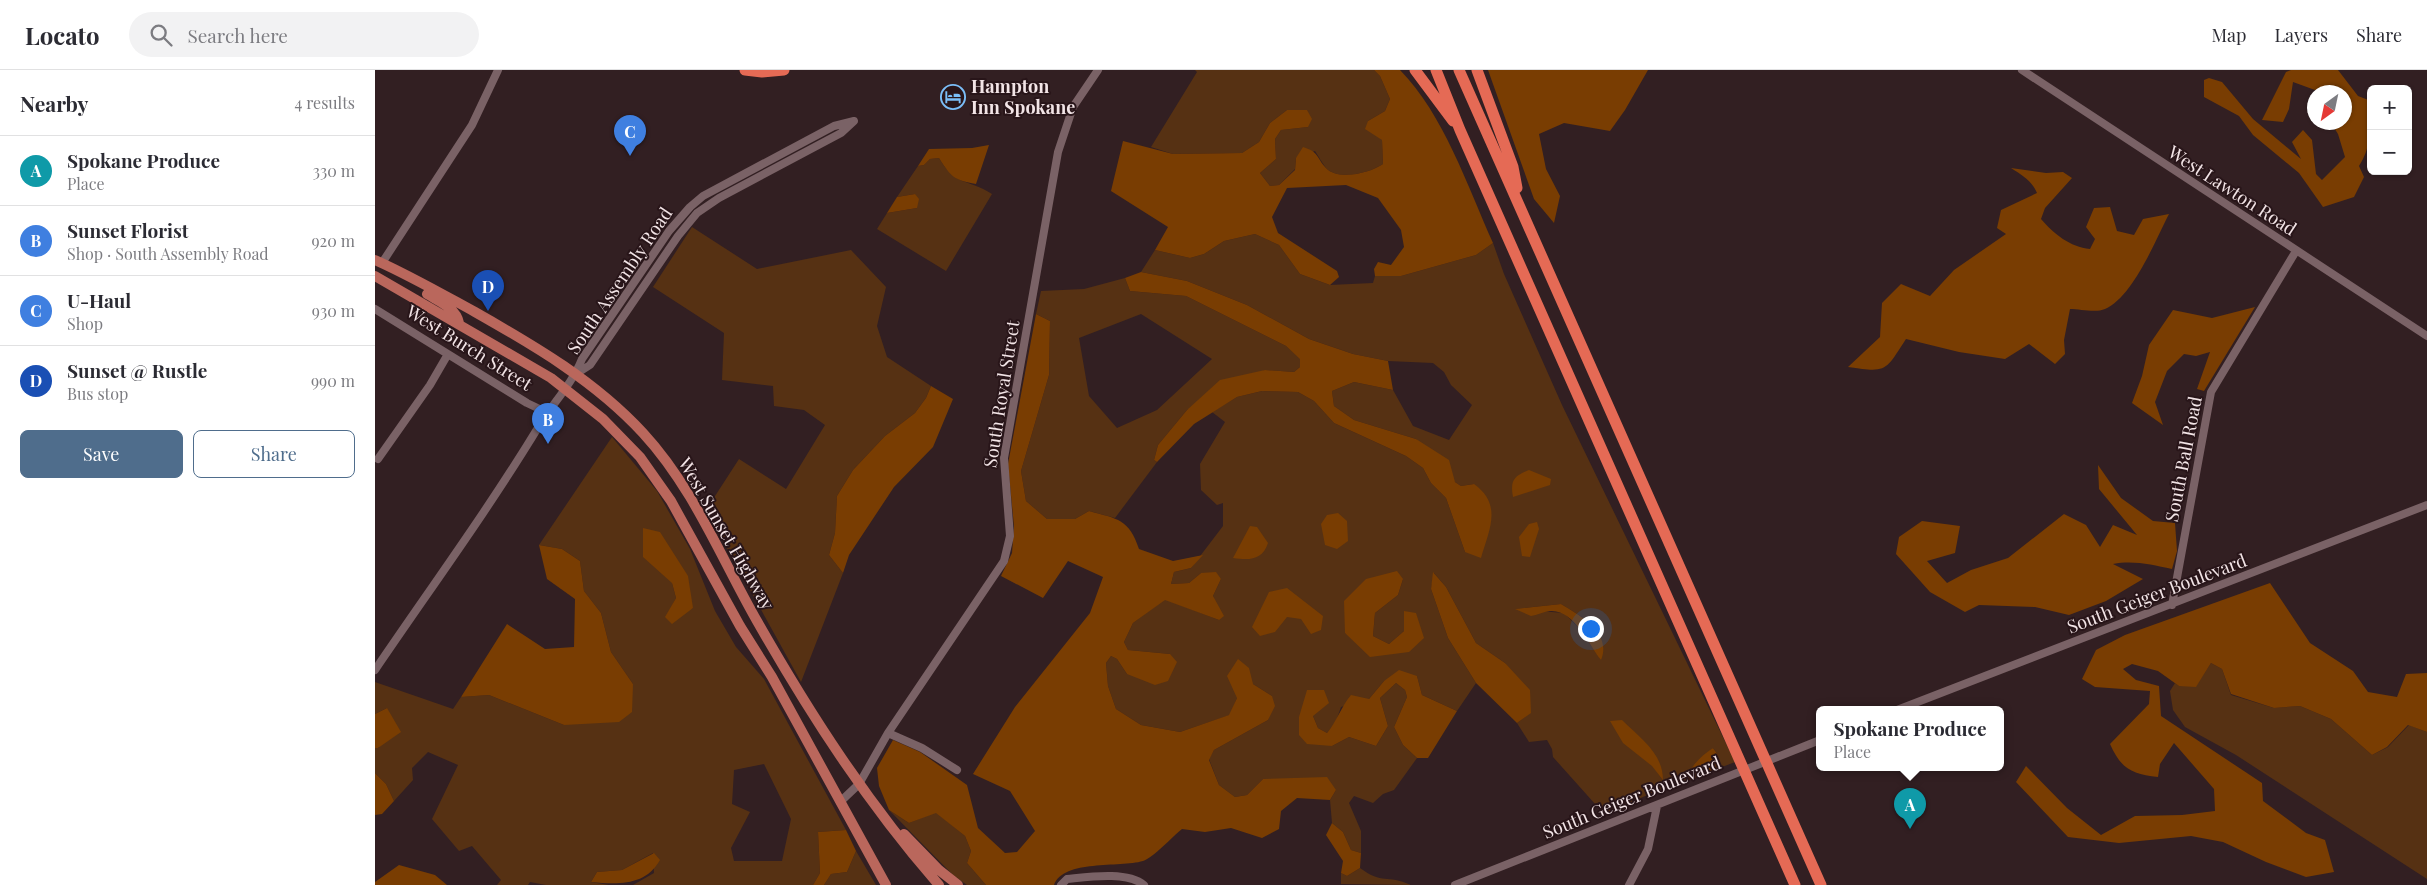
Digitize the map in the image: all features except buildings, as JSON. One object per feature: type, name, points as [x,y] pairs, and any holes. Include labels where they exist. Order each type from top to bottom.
[{"type":"highway","points":[[745,70],[762,72],[784,70]]},
{"type":"highway","points":[[1415,70],[1460,130]]},
{"type":"highway","points":[[1436,70],[1460,130],[1795,885]]},
{"type":"highway","points":[[1459,70],[1821,885]]},
{"type":"highway","points":[[1477,70],[1513,167],[1521,209]]},
{"type":"highway","points":[[1776,844],[1788,885]]},
{"type":"main road","points":[[377,262],[453,310],[457,314],[459,323]]},
{"type":"main road","name":"West Sunset Highway","points":[[377,262],[502,328],[577,374],[637,427],[673,472],[693,503],[755,617],[813,717],[859,784],[939,885]]},
{"type":"main road","name":"West Sunset Highway","points":[[375,276],[520,358],[566,389],[617,432],[640,457],[662,488],[740,626],[772,677],[886,885]]},
{"type":"main road","points":[[869,797],[939,870],[958,885]]},
{"type":"street","points":[[377,262],[472,125],[499,70]]},
{"type":"street","name":"South Royal Street","points":[[839,802],[859,784],[889,733],[1005,561],[1010,536],[1005,483],[1005,453],[1058,152],[1073,107],[1098,70]]},
{"type":"street","name":"West Lawton Road","points":[[2022,70],[2427,336]]},
{"type":"street","name":"South Assembly Road","points":[[375,670],[501,488],[548,413],[577,374],[590,364],[678,236],[697,214],[719,198],[841,133],[854,121],[834,126],[703,196],[690,206],[679,217],[582,359],[577,374]]},
{"type":"street","name":"South Ball Road","points":[[2172,605],[2211,392],[2296,251]]},
{"type":"street","name":"West Burch Street","points":[[375,309],[527,403],[548,413]]},
{"type":"street","points":[[378,459],[430,385],[448,354]]},
{"type":"street","name":"South Geiger Boulevard","points":[[1907,706],[2172,605],[2427,504]]},
{"type":"street","points":[[889,733],[922,748],[957,770]]},
{"type":"street","name":"South Geiger Boulevard","points":[[1455,885],[1816,742]]},
{"type":"street","points":[[1629,885],[1648,849],[1657,806]]},
{"type":"street","points":[[1062,882],[1097,877],[1129,877],[1144,885]]},
{"type":"shaded area","points":[[1195,70],[1374,70],[1380,76],[1390,99],[1385,111],[1368,121],[1382,140],[1383,164],[1362,173],[1338,174],[1326,168],[1315,151],[1296,158],[1295,169],[1279,185],[1270,186],[1260,173],[1276,159],[1275,139],[1281,130],[1308,127],[1307,110],[1287,110],[1270,123],[1259,142],[1242,153],[1173,154],[1151,147],[1197,72]]},
{"type":"shaded area","points":[[1374,70],[1400,70],[1416,88],[1442,129],[1493,243],[1476,255],[1401,276],[1375,276],[1374,269],[1378,262],[1391,265],[1404,247],[1401,230],[1378,198],[1346,185],[1287,188],[1272,217],[1278,233],[1337,271],[1339,277],[1330,285],[1300,274],[1279,245],[1255,234],[1224,241],[1204,254],[1190,258],[1155,250],[1168,227],[1111,191],[1123,141],[1173,154],[1242,153],[1259,142],[1270,123],[1287,110],[1307,110],[1312,119],[1308,127],[1281,130],[1275,139],[1276,159],[1260,173],[1270,186],[1279,185],[1295,170],[1296,158],[1303,147],[1315,153],[1331,172],[1338,174],[1362,173],[1377,167],[1383,164],[1382,140],[1365,129],[1368,121],[1385,111],[1390,99],[1380,76]]},
{"type":"shaded area","points":[[1488,70],[1648,70],[1625,110],[1610,131],[1564,123],[1539,134],[1546,169],[1560,196],[1554,223],[1534,199]]},
{"type":"shaded area","points":[[2291,70],[2338,70],[2350,85],[2307,85],[2307,87],[2293,82],[2289,109],[2283,122],[2262,120],[2286,72]]},
{"type":"shaded area","points":[[2209,78],[2222,82],[2253,119],[2301,159],[2292,142],[2303,130],[2312,140],[2316,174],[2322,180],[2345,157],[2335,130],[2352,130],[2352,88],[2358,96],[2367,99],[2367,148],[2359,166],[2364,177],[2354,197],[2323,207],[2299,173],[2253,135],[2239,116],[2204,97],[2204,80]]},
{"type":"shaded area","points":[[989,145],[976,184],[954,177],[939,158],[930,159],[924,165],[918,166],[929,149],[972,148]]},
{"type":"shaded area","points":[[939,158],[951,174],[992,194],[946,271],[877,229],[887,213],[917,208],[915,194],[897,197],[918,166],[924,165],[930,159]]},
{"type":"shaded area","points":[[2011,168],[2046,173],[2063,172],[2072,178],[2045,208],[2041,219],[2051,230],[2076,246],[2090,249],[2095,239],[2086,227],[2094,208],[2110,207],[2117,231],[2134,235],[2143,219],[2169,214],[2150,253],[2125,293],[2115,303],[2105,309],[2093,311],[2070,309],[2064,340],[2065,354],[2055,364],[2029,344],[2005,359],[1959,352],[1906,339],[1894,358],[1884,367],[1871,370],[1848,367],[1880,337],[1882,303],[1901,284],[1930,296],[1954,270],[2006,234],[1997,228],[2001,210],[2037,193],[2023,176]]},
{"type":"shaded area","points":[[915,194],[919,199],[917,208],[887,213],[897,197]]},
{"type":"shaded area","points":[[692,227],[757,269],[851,250],[886,287],[877,326],[887,357],[931,386],[926,398],[915,413],[885,436],[853,470],[837,496],[835,533],[829,555],[843,573],[801,682],[706,510],[739,459],[786,489],[825,425],[804,410],[774,406],[773,386],[722,380],[724,333],[653,287]]},
{"type":"shaded area","points":[[1255,234],[1279,245],[1300,274],[1330,285],[1373,283],[1375,276],[1401,276],[1476,255],[1493,243],[1504,274],[1562,405],[1735,762],[1717,769],[1718,755],[1713,748],[1688,773],[1687,781],[1659,790],[1604,814],[1553,757],[1552,749],[1547,740],[1529,742],[1517,723],[1531,712],[1505,663],[1476,643],[1446,587],[1434,573],[1431,589],[1448,638],[1476,683],[1457,711],[1422,695],[1417,676],[1384,681],[1369,699],[1341,707],[1335,724],[1327,733],[1318,728],[1313,716],[1299,717],[1332,746],[1349,737],[1376,746],[1388,726],[1380,698],[1396,683],[1405,690],[1407,697],[1394,727],[1403,745],[1417,758],[1394,790],[1383,794],[1373,803],[1354,796],[1349,803],[1361,831],[1361,853],[1351,850],[1343,832],[1332,823],[1330,800],[1336,790],[1263,779],[1247,795],[1235,797],[1219,785],[1209,759],[1214,750],[1268,720],[1272,696],[1253,684],[1237,698],[1230,715],[1180,732],[1141,725],[1116,709],[1108,686],[1106,663],[1111,656],[1117,659],[1127,674],[1170,654],[1128,650],[1124,642],[1133,623],[1165,599],[1219,620],[1213,596],[1221,579],[1201,573],[1189,583],[1171,584],[1174,572],[1191,568],[1223,526],[1223,503],[1217,505],[1201,490],[1200,464],[1225,422],[1212,412],[1237,397],[1262,391],[1298,392],[1314,401],[1334,423],[1406,456],[1423,468],[1431,483],[1446,498],[1465,552],[1474,484],[1461,486],[1455,482],[1416,439],[1354,420],[1334,406],[1332,391],[1354,382],[1393,390],[1413,426],[1449,440],[1472,405],[1451,385],[1444,372],[1433,363],[1388,361],[1353,354],[1309,339],[1247,305],[1187,281],[1141,272],[1155,250],[1190,258],[1204,254],[1224,241]],"holes":[[[1403,579],[1398,595],[1375,613],[1373,636],[1389,644],[1404,631],[1405,611],[1409,652],[1345,633]],[[1561,604],[1582,617],[1601,660],[1578,627],[1564,613],[1516,609]]]},
{"type":"shaded area","points":[[1141,272],[1187,281],[1247,305],[1309,339],[1353,354],[1388,361],[1393,390],[1354,382],[1332,391],[1334,406],[1354,420],[1416,439],[1449,460],[1455,482],[1461,486],[1474,484],[1483,492],[1491,509],[1491,518],[1481,558],[1465,552],[1446,498],[1431,483],[1423,468],[1406,456],[1334,423],[1314,401],[1298,392],[1262,391],[1237,397],[1194,424],[1157,462],[1154,460],[1158,445],[1187,410],[1220,380],[1265,370],[1294,372],[1300,367],[1300,359],[1286,346],[1186,296],[1130,291],[1125,278]]},
{"type":"shaded area","points":[[1125,278],[1130,291],[1186,296],[1286,346],[1300,358],[1300,367],[1294,372],[1265,370],[1187,410],[1158,445],[1154,460],[1157,462],[1115,518],[1089,511],[1075,519],[1047,519],[1026,501],[1021,471],[1049,375],[1050,321],[1036,314],[1041,291],[1084,289]],"holes":[[[1141,314],[1212,359],[1157,410],[1117,428],[1089,396],[1079,338]]]},
{"type":"shaded area","points":[[2255,307],[2204,391],[2197,389],[2210,352],[2196,356],[2184,354],[2167,371],[2155,402],[2163,425],[2132,403],[2142,376],[2149,345],[2173,310],[2212,318]]},
{"type":"shaded area","points":[[1036,314],[1050,321],[1049,375],[1021,471],[1026,501],[1047,519],[1075,519],[1089,511],[1108,516],[1126,526],[1139,549],[1173,561],[1203,555],[1191,568],[1174,572],[1171,584],[1189,583],[1201,573],[1216,572],[1221,579],[1213,596],[1224,616],[1219,620],[1165,600],[1133,623],[1124,642],[1128,650],[1170,654],[1177,662],[1168,681],[1155,685],[1127,674],[1117,659],[1111,656],[1106,663],[1108,686],[1116,709],[1141,725],[1180,732],[1229,715],[1237,698],[1227,676],[1238,659],[1249,668],[1253,684],[1272,696],[1275,706],[1268,720],[1214,750],[1209,760],[1219,785],[1235,797],[1247,795],[1263,779],[1327,777],[1336,790],[1330,800],[1297,798],[1281,811],[1279,829],[1262,838],[1231,828],[1205,832],[1182,829],[1143,861],[1080,868],[1069,871],[1060,877],[1054,885],[986,885],[967,863],[971,851],[965,836],[936,813],[909,823],[889,810],[879,786],[877,768],[893,740],[920,752],[967,785],[978,828],[1005,853],[1017,852],[1035,831],[1010,791],[973,774],[1015,707],[1090,613],[1103,577],[1068,561],[1043,598],[1001,576],[1012,553],[1014,526],[1008,464]]},
{"type":"shaded area","points":[[931,386],[953,399],[933,447],[894,487],[849,555],[843,573],[829,555],[835,533],[837,496],[853,470],[885,436],[915,413],[926,398]]},
{"type":"shaded area","points":[[612,437],[657,491],[690,549],[715,611],[736,647],[764,679],[846,830],[818,832],[820,873],[813,885],[633,885],[654,873],[653,853],[622,870],[597,872],[591,882],[609,885],[546,885],[530,882],[528,885],[497,885],[501,880],[472,846],[459,851],[432,819],[458,765],[428,752],[412,768],[413,780],[394,801],[386,784],[375,773],[375,748],[379,748],[387,708],[375,714],[375,682],[453,709],[461,697],[489,695],[564,725],[633,684],[611,652],[601,613],[584,591],[580,561],[562,549],[539,545]],"holes":[[[672,583],[693,608],[666,617],[676,598]],[[764,764],[791,819],[782,861],[734,861],[731,848],[750,812],[732,804],[734,770]]]},
{"type":"shaded area","points":[[2098,465],[2121,498],[2153,521],[2175,523],[2177,551],[2172,569],[2136,563],[2113,564],[2143,579],[2106,601],[2069,615],[2035,607],[1979,605],[1965,612],[1930,592],[1896,554],[1899,537],[1922,521],[1960,526],[1955,553],[1927,561],[1947,583],[1971,570],[2008,558],[2064,514],[2086,525],[2100,547],[2113,525],[2137,535],[2099,489]]},
{"type":"shaded area","points":[[1529,470],[1551,479],[1550,485],[1513,497],[1512,486],[1514,479]]},
{"type":"shaded area","points":[[1338,513],[1347,521],[1348,541],[1337,549],[1325,545],[1321,524],[1327,515]]},
{"type":"shaded area","points":[[1537,522],[1539,529],[1530,557],[1522,556],[1519,537],[1529,524]]},
{"type":"shaded area","points":[[1250,526],[1257,527],[1268,543],[1265,549],[1259,556],[1254,558],[1233,558]]},
{"type":"shaded area","points":[[643,528],[660,532],[688,576],[693,608],[672,624],[665,617],[676,598],[672,583],[643,557]]},
{"type":"shaded area","points":[[539,545],[562,549],[580,561],[584,591],[601,613],[611,652],[633,684],[632,712],[619,722],[564,725],[489,695],[461,697],[507,624],[545,649],[574,647],[575,599],[547,579]]},
{"type":"shaded area","points":[[1397,571],[1403,579],[1398,595],[1375,613],[1373,636],[1389,644],[1404,631],[1404,611],[1416,613],[1424,638],[1409,652],[1370,657],[1345,633],[1344,601],[1366,579]]},
{"type":"shaded area","points":[[1433,572],[1446,587],[1476,643],[1505,663],[1530,690],[1531,713],[1517,723],[1476,683],[1448,638],[1431,589]]},
{"type":"shaded area","points":[[2270,583],[2310,643],[2353,671],[2368,692],[2397,697],[2406,674],[2427,673],[2427,732],[2408,725],[2387,747],[2372,755],[2331,719],[2300,706],[2274,708],[2231,694],[2222,669],[2211,663],[2196,687],[2179,686],[2158,671],[2132,664],[2123,669],[2136,680],[2159,686],[2161,716],[2262,783],[2263,801],[2306,833],[2325,840],[2334,872],[2306,877],[2266,862],[2223,842],[2191,836],[2119,843],[2068,837],[2016,782],[2026,766],[2067,808],[2101,835],[2135,816],[2182,815],[2215,811],[2214,789],[2174,743],[2160,764],[2158,777],[2128,769],[2114,752],[2110,744],[2149,704],[2150,691],[2095,687],[2082,679],[2096,650],[2125,635]]},
{"type":"shaded area","points":[[1287,588],[1323,616],[1321,630],[1311,634],[1301,619],[1287,617],[1275,632],[1260,636],[1252,627],[1269,592]]},
{"type":"shaded area","points":[[1561,604],[1593,626],[1602,642],[1601,660],[1580,629],[1566,616],[1559,612],[1550,611],[1531,616],[1515,609]]},
{"type":"shaded area","points":[[2211,663],[2222,669],[2231,695],[2274,708],[2300,706],[2331,719],[2372,755],[2388,747],[2409,725],[2427,732],[2427,879],[2236,755],[2185,727],[2173,710],[2170,691],[2175,683],[2179,686],[2196,686]]},
{"type":"shaded area","points":[[1399,670],[1417,676],[1422,695],[1457,711],[1428,758],[1417,758],[1403,745],[1394,727],[1407,697],[1405,690],[1396,683],[1380,698],[1388,726],[1376,746],[1349,737],[1332,746],[1307,744],[1299,735],[1299,717],[1307,690],[1324,690],[1329,703],[1313,716],[1318,728],[1327,733],[1351,695],[1369,699],[1384,681]]},
{"type":"shaded area","points":[[387,708],[401,732],[378,748],[375,748],[375,714]]},
{"type":"shaded area","points":[[1622,720],[1655,754],[1662,770],[1663,780],[1652,766],[1623,743],[1610,721]]},
{"type":"shaded area","points":[[1713,748],[1718,755],[1717,769],[1687,781],[1690,771],[1696,762]]},
{"type":"shaded area","points":[[375,773],[386,784],[394,801],[382,814],[375,815]]},
{"type":"shaded area","points":[[889,810],[909,823],[936,812],[965,836],[971,851],[967,863],[986,885],[967,885],[953,875]]},
{"type":"shaded area","points":[[1332,823],[1343,832],[1351,850],[1361,853],[1360,868],[1347,876],[1341,873],[1343,861],[1326,835]]},
{"type":"shaded area","points":[[846,830],[856,851],[847,872],[831,874],[824,885],[813,885],[820,873],[818,832]]},
{"type":"shaded area","points":[[856,851],[876,885],[824,885],[831,874],[847,872]]},
{"type":"shaded area","points":[[654,853],[660,860],[654,868],[640,879],[622,883],[591,882],[597,872],[622,870]]},
{"type":"shaded area","points":[[399,865],[435,875],[447,885],[375,885],[375,882]]},
{"type":"shaded area","points":[[1360,868],[1380,878],[1396,880],[1411,885],[1341,884],[1341,873],[1347,876]]},
{"type":"place","name":"Hampton Inn Spokane","points":[[953,97]]},
{"type":"place","name":"U-Haul","points":[[630,156]]},
{"type":"place","name":"Sunset @ Rustle","points":[[488,311]]},
{"type":"place","name":"Sunset Florist","points":[[548,444]]},
{"type":"place","name":"Spokane Produce","points":[[1910,829]]}]
